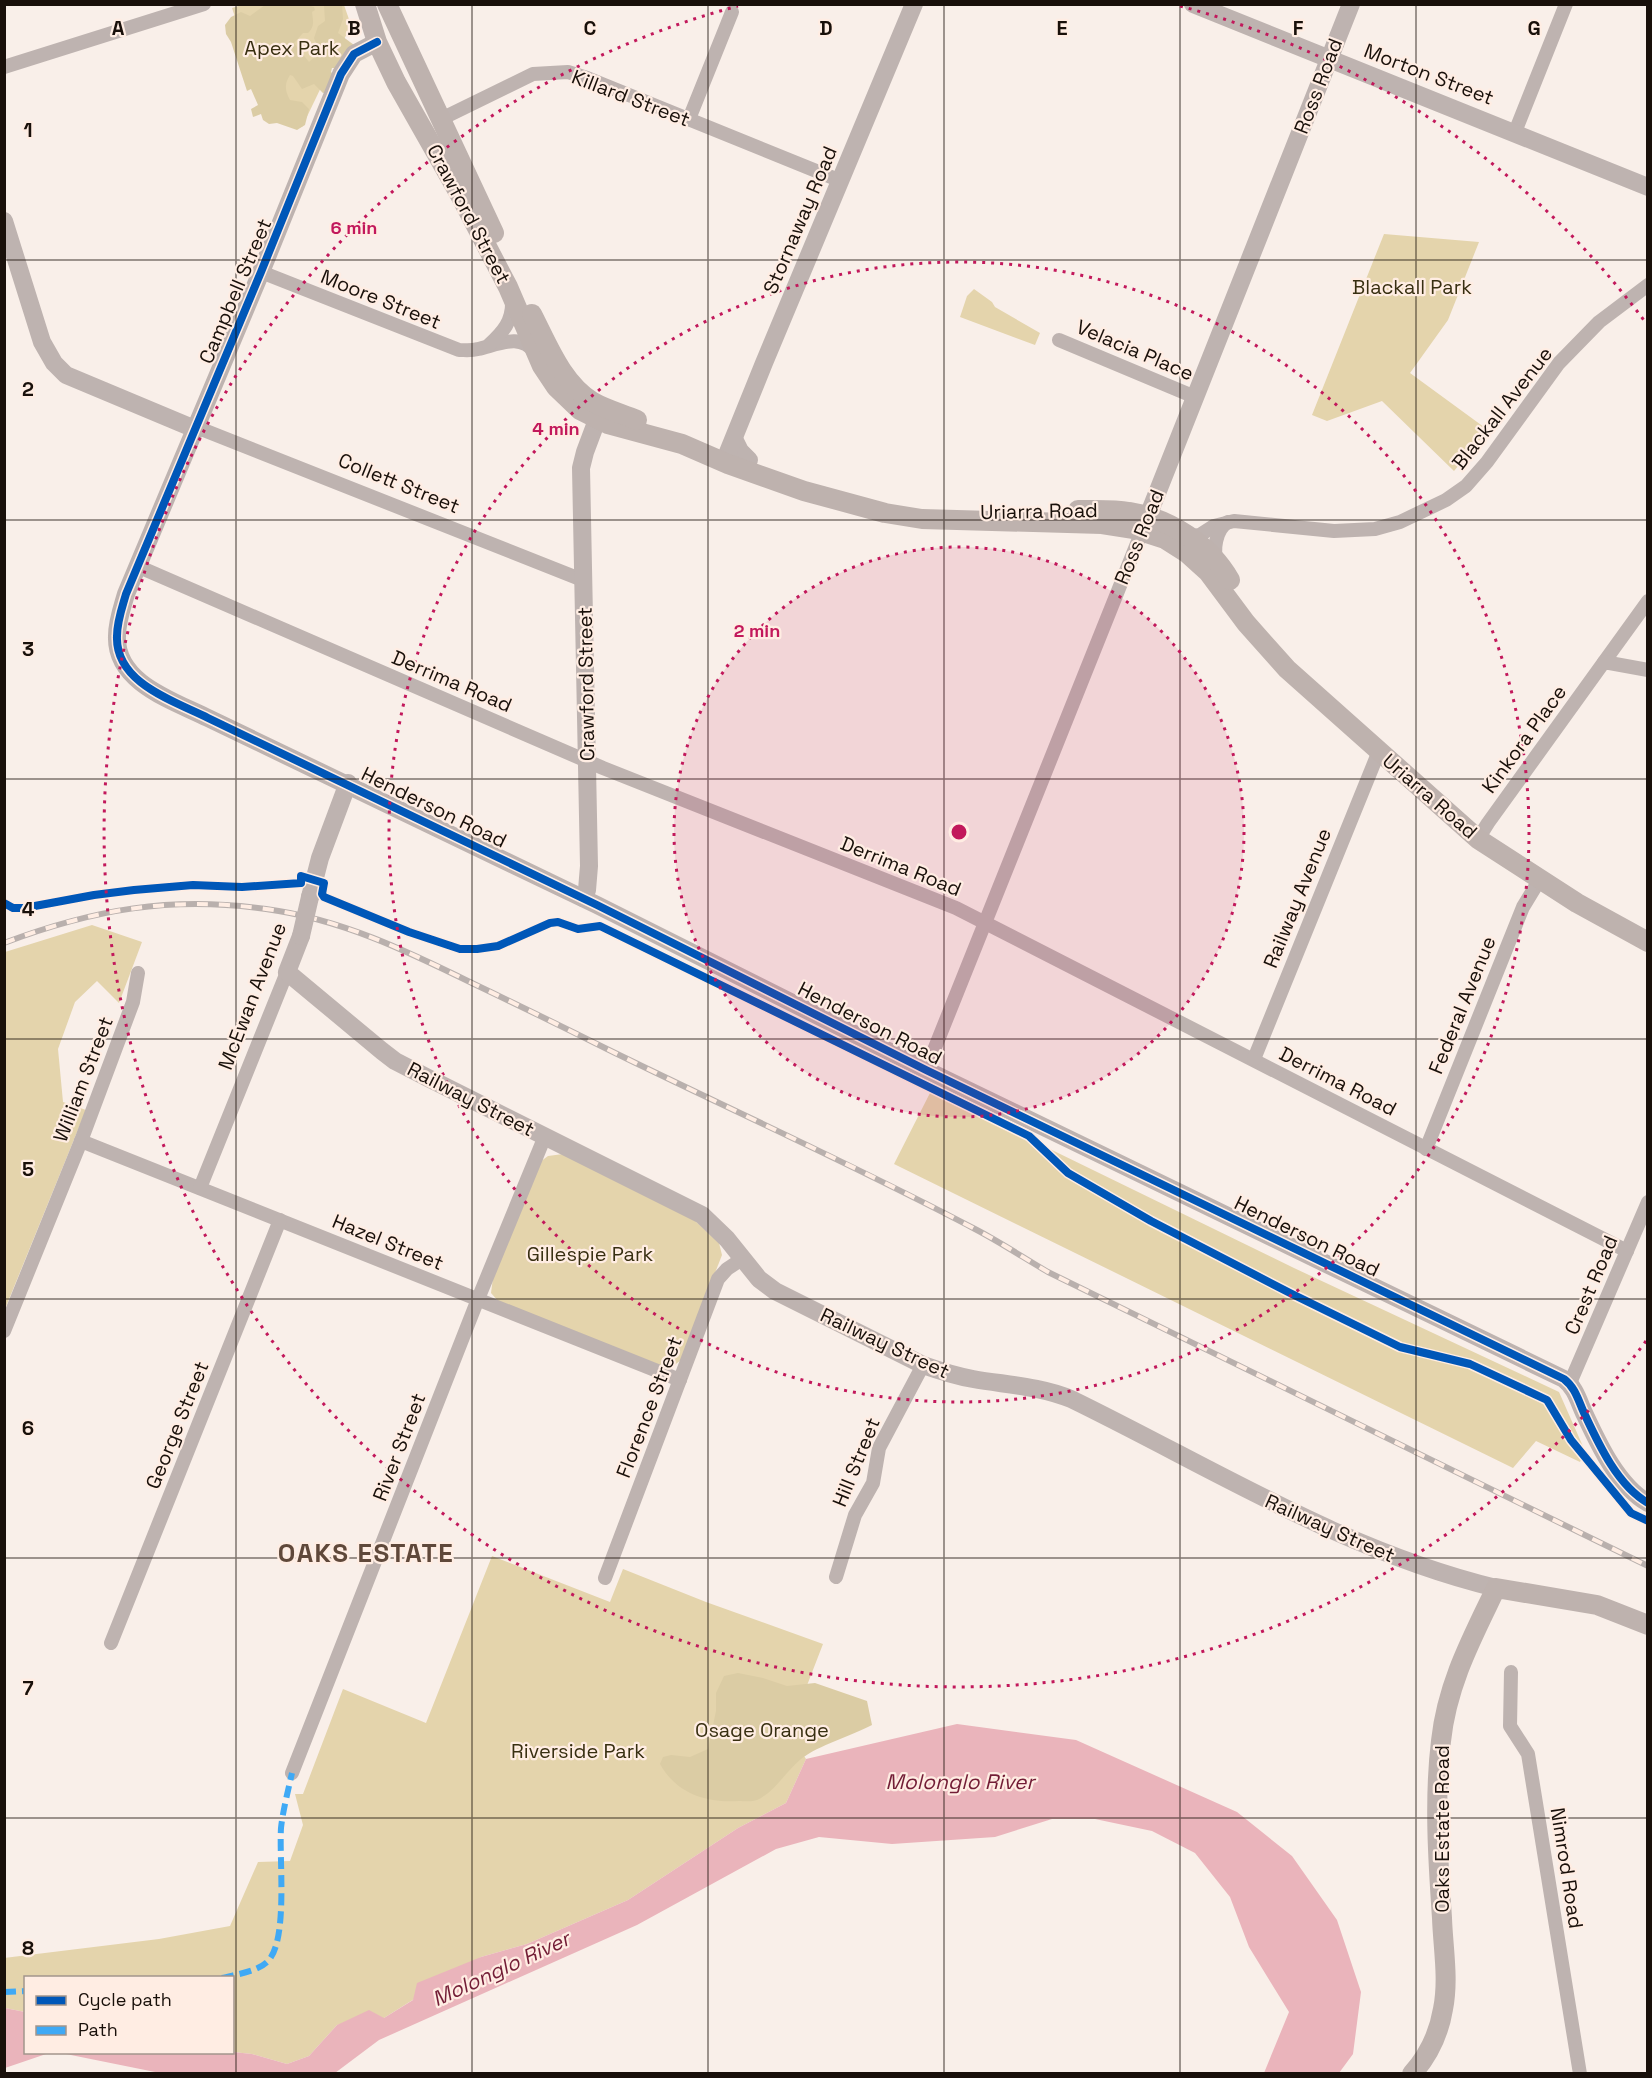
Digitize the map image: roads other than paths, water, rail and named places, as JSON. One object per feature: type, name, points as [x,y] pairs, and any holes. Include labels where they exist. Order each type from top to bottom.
[{"type":"main road","name":"Crawford Street","points":[[365,4],[377,42],[396,82],[508,287],[538,356],[556,387],[576,407],[593,413]]},
{"type":"main road","name":"Crawford Street","points":[[387,4],[516,281],[556,359],[593,413]]},
{"type":"main road","name":"Killard Street","points":[[422,129],[441,119]]},
{"type":"main road","name":"Uriarra Road","points":[[593,413],[737,454],[804,491],[896,515],[930,519],[1167,524],[1208,551],[1218,563],[1228,576],[1269,650]]},
{"type":"main road","name":"Uriarra Road","points":[[1145,523],[1203,566],[1269,650],[1298,680],[1478,839],[1577,903],[1647,954]]},
{"type":"main road","name":"Uriarra Road","points":[[1577,903],[1647,942]]},
{"type":"main road","name":"Railway Street","points":[[1496,1588],[1597,1605],[1647,1625]]},
{"type":"main road","name":"Oaks Estate Road","points":[[1412,2073],[1427,2055],[1436,2037],[1445,1995],[1438,1802],[1439,1760],[1444,1714],[1459,1665],[1496,1588]]},
{"type":"street","points":[[4,67],[204,4]]},
{"type":"street","name":"Stornaway Road","points":[[737,454],[764,363],[914,4]]},
{"type":"street","name":"Morton Street","points":[[1193,4],[1647,187]]},
{"type":"street","name":"Ross Road","points":[[926,1070],[1350,4]]},
{"type":"street","points":[[1515,132],[1566,4]]},
{"type":"street","points":[[688,119],[732,12]]},
{"type":"street","name":"Campbell Street","points":[[137,566],[347,62],[359,50],[377,42]]},
{"type":"street","name":"Killard Street","points":[[441,119],[533,74],[568,72],[841,181]]},
{"type":"street","name":"Collett Street","points":[[4,221],[42,342],[59,369],[87,385],[585,581]]},
{"type":"street","name":"Moore Street","points":[[261,272],[453,348],[470,350],[509,341],[520,342],[530,347],[538,356]]},
{"type":"street","name":"Blackall Avenue","points":[[1184,534],[1200,535],[1212,527],[1228,522],[1327,531],[1361,531],[1400,522],[1446,500],[1466,486],[1487,462],[1559,363],[1599,322],[1647,285]]},
{"type":"street","points":[[489,345],[503,331],[511,318],[513,303],[508,287]]},
{"type":"street","name":"Velacia Place","points":[[1059,340],[1195,397]]},
{"type":"street","name":"Crawford Street","points":[[583,898],[587,890],[589,866],[585,581],[581,468],[576,448],[593,413]]},
{"type":"street","points":[[1218,563],[1215,554],[1216,543],[1223,526],[1228,522]]},
{"type":"street","name":"Derrima Road","points":[[137,566],[587,761],[956,908],[1627,1251]]},
{"type":"street","name":"Henderson Road","points":[[137,566],[121,611],[117,638],[121,658],[133,676],[166,697],[348,783],[926,1070],[1570,1383]]},
{"type":"street","name":"Kinkora Place","points":[[1478,839],[1647,601]]},
{"type":"street","points":[[1604,662],[1646,670]]},
{"type":"street","name":"Railway Avenue","points":[[1254,1059],[1379,751]]},
{"type":"street","name":"McEwan Avenue","points":[[200,1188],[301,936],[320,858],[348,783]]},
{"type":"street","name":"Federal Avenue","points":[[1426,1149],[1524,903],[1540,879]]},
{"type":"street","name":"Railway Street","points":[[287,972],[395,1061],[702,1215],[716,1226],[759,1279],[775,1291],[923,1365],[956,1376],[1036,1387],[1071,1399],[1273,1503],[1363,1545],[1439,1572],[1496,1588]]},
{"type":"street","name":"William Street","points":[[4,1331],[81,1141],[133,1002],[138,973]]},
{"type":"street","name":"River Street","points":[[292,1773],[478,1299],[545,1136]]},
{"type":"street","name":"Hazel Street","points":[[81,1141],[680,1380]]},
{"type":"street","name":"Crest Road","points":[[1570,1383],[1647,1202]]},
{"type":"street","name":"George Street","points":[[111,1643],[280,1220]]},
{"type":"street","name":"Florence Street","points":[[604,1578],[718,1279],[727,1269],[742,1259]]},
{"type":"street","name":"Hill Street","points":[[836,1577],[855,1515],[873,1483],[879,1448],[923,1365]]},
{"type":"street","points":[[1570,1383],[1614,1469],[1631,1490],[1647,1503]]},
{"type":"street","name":"Nimrod Road","points":[[1511,1672],[1510,1726],[1528,1754],[1581,2073]]},
{"type":"water","name":"Molonglo River","points":[[957,1724],[1076,1740],[1237,1812],[1292,1856],[1337,1920],[1361,1992],[1353,2054],[1339,2073],[1264,2073],[1289,2012],[1249,1947],[1230,1897],[1195,1853],[1152,1831],[1095,1819],[1052,1819],[995,1837],[892,1844],[819,1837],[776,1849],[637,1925],[379,2040],[335,2073],[160,2073],[66,2054],[234,2054],[234,2052],[252,2054],[287,2064],[309,2056],[337,2025],[369,2010],[384,2018],[413,2000],[417,1983],[481,1957],[527,1944],[628,1900],[738,1828],[786,1803],[806,1759]]},
{"type":"water","points":[[5,2008],[24,2012],[24,2054],[46,2054],[5,2068]]},
{"type":"railway","points":[[4,943],[37,931],[101,914],[165,905],[231,905],[266,909],[321,920],[347,928],[399,948],[884,1182],[984,1234],[1048,1272],[1648,1566]]},
{"type":"district","name":"OAKS ESTATE","points":[[366,1553]]},
{"type":"park label","name":"Apex Park","points":[[292,48]]},
{"type":"park label","name":"Blackall Park","points":[[1412,287]]},
{"type":"park label","name":"Gillespie Park","points":[[590,1254]]},
{"type":"park label","name":"Osage Orange","points":[[762,1730]]},
{"type":"park label","name":"Riverside Park","points":[[578,1751]]}]
